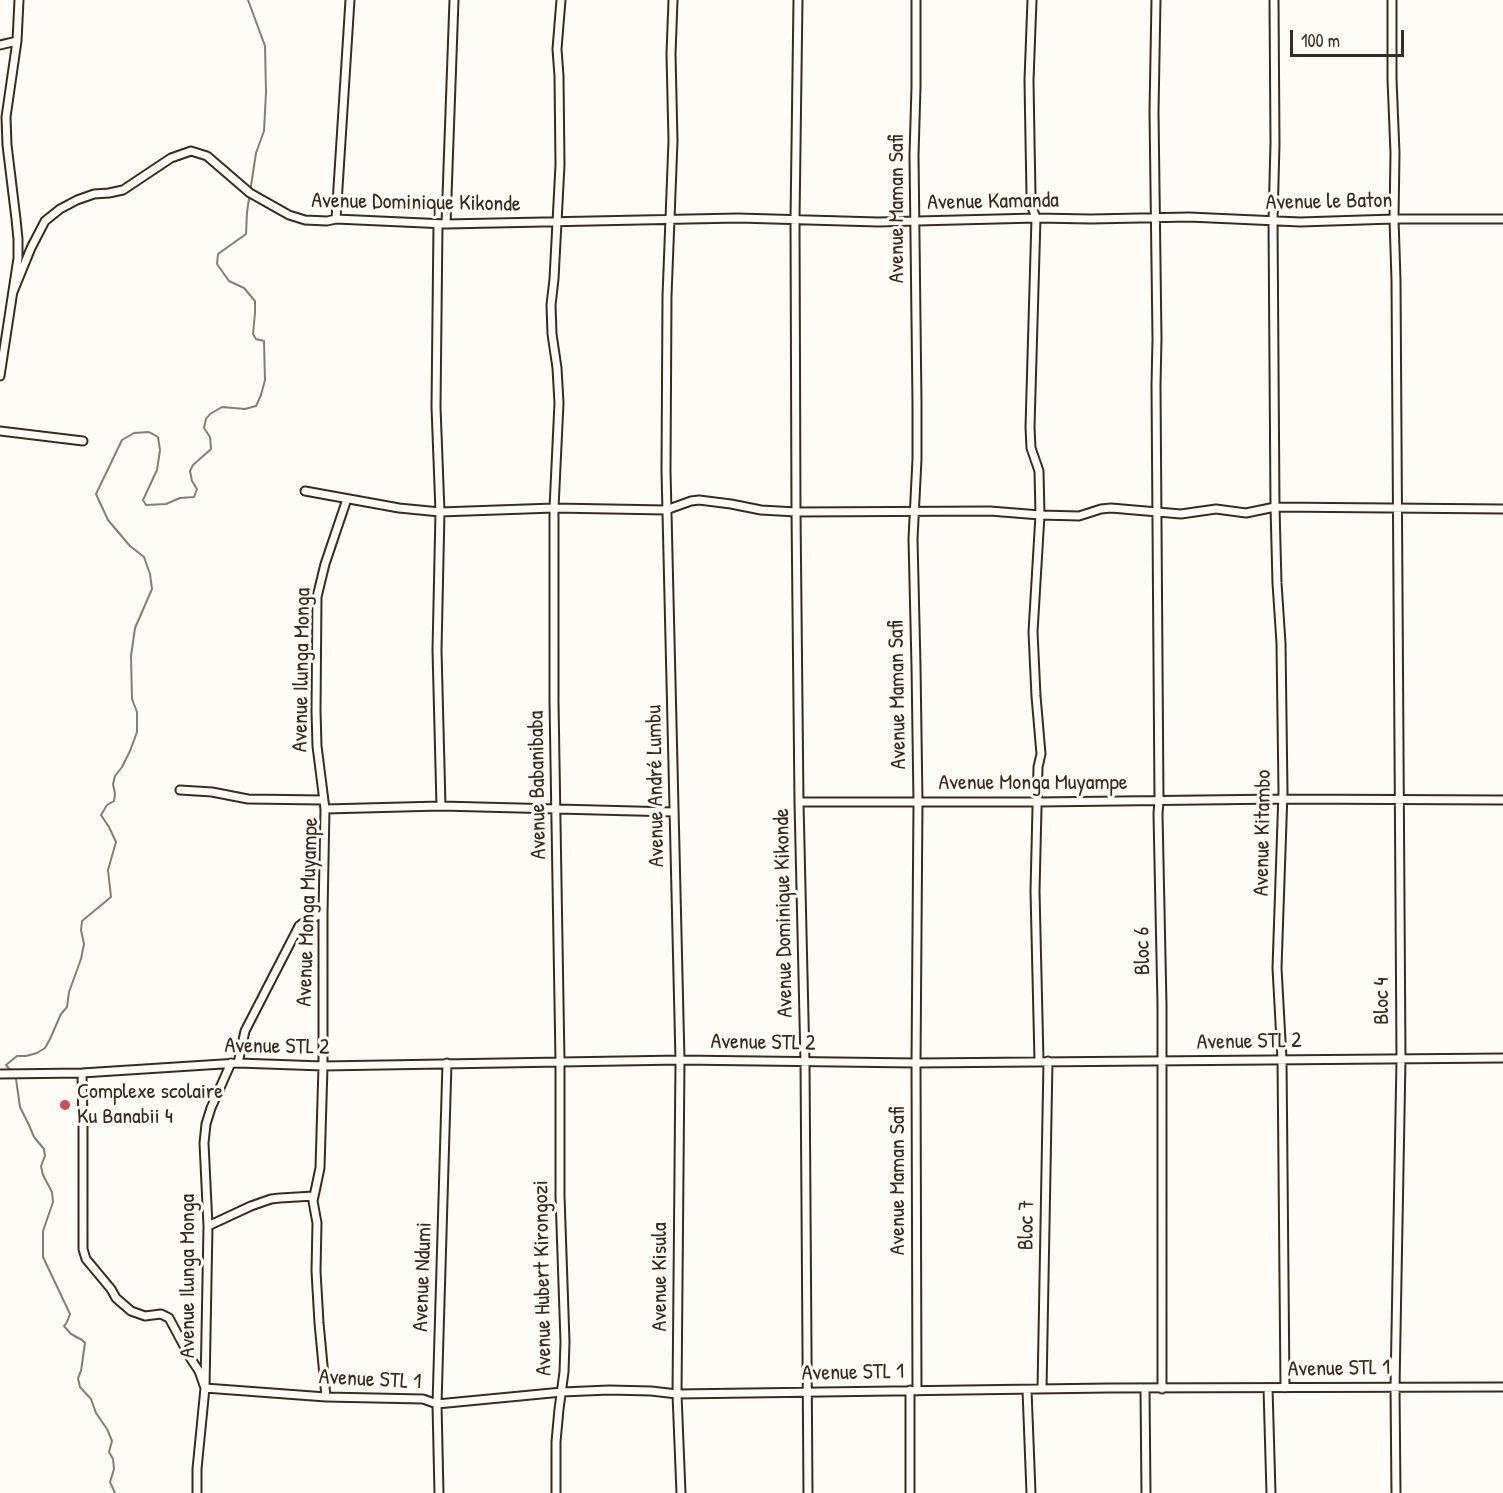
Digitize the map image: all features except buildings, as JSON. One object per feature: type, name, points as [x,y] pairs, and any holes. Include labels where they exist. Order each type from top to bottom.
[{"type":"street","points":[[0,376],[18,258],[18,239],[6,145],[6,117],[17,41],[19,0]]},
{"type":"street","points":[[336,219],[350,0]]},
{"type":"street","points":[[441,806],[436,650],[440,512],[436,407],[442,224],[454,0]]},
{"type":"street","name":"Avenue Babanibaba","points":[[560,1062],[554,690],[554,508],[559,403],[551,305],[560,165],[557,49],[561,0]]},
{"type":"street","name":"Avenue André Lumbu","points":[[673,0],[671,54],[673,141],[665,401],[680,1060]]},
{"type":"street","name":"Avenue Dominique Kikonde","points":[[798,0],[795,220],[796,512],[805,1062],[808,1493]]},
{"type":"street","name":"Avenue Maman Safi","points":[[910,1493],[914,1390],[918,801],[913,539],[917,403],[914,222],[916,0]]},
{"type":"street","points":[[1032,0],[1029,113],[1031,194],[1036,218],[1030,427],[1031,448],[1039,471],[1041,515],[1034,632],[1041,754],[1038,767],[1035,891],[1039,1061]]},
{"type":"street","name":"Bloc 6","points":[[1156,0],[1154,80],[1162,1389]]},
{"type":"street","name":"Avenue Kitambo","points":[[1274,0],[1275,507],[1281,643],[1282,799],[1277,968],[1282,1059],[1285,1388]]},
{"type":"street","name":"Bloc 4","points":[[1392,0],[1401,1059],[1395,1387],[1396,1493]]},
{"type":"street","points":[[0,45],[17,41]]},
{"type":"street","name":"Avenue Dominique Kikonde","points":[[13,292],[45,221],[60,209],[94,194],[123,190],[171,158],[191,151],[207,156],[250,193],[288,215],[305,220],[336,219],[442,224],[738,218],[795,220]]},
{"type":"street","name":"Avenue le Baton","points":[[1155,218],[1189,217],[1300,222],[1503,219]]},
{"type":"street","name":"Avenue Kamanda","points":[[795,220],[914,222],[1036,218],[1155,218]]},
{"type":"street","points":[[0,431],[83,441]]},
{"type":"street","points":[[305,491],[399,508],[440,512],[554,508],[666,510],[699,500],[761,510],[796,512],[1006,512],[1079,516],[1111,508],[1181,514],[1216,509],[1246,513],[1275,507],[1503,509]]},
{"type":"street","name":"Avenue Ilunga Monga","points":[[325,809],[317,746],[317,597],[325,564],[347,499]]},
{"type":"street","points":[[180,790],[248,798],[323,800]]},
{"type":"street","name":"Avenue Monga Muyampe","points":[[799,802],[1503,800]]},
{"type":"street","name":"Avenue Monga Muyampe","points":[[326,1396],[316,1271],[317,1224],[313,1201],[320,1168],[325,809],[441,806],[674,812]]},
{"type":"street","name":"Avenue Ilunga Monga","points":[[197,1493],[197,1469],[206,1388],[208,1226],[204,1143],[206,1124],[211,1108],[234,1063],[245,1031],[299,926],[323,913]]},
{"type":"street","name":"Avenue STL 2","points":[[0,1074],[82,1073],[234,1063],[323,1066],[680,1060],[916,1063],[1503,1058]]},
{"type":"street","name":"Avenue Kisula","points":[[680,1060],[677,1394],[681,1493]]},
{"type":"street","name":"Bloc 7","points":[[1042,1389],[1048,1061]]},
{"type":"street","name":"Avenue Hubert Kirongozi","points":[[556,1493],[556,1442],[565,1342],[560,1196],[560,1062]]},
{"type":"street","name":"Avenue Ndumi","points":[[439,1493],[437,1404],[447,1063]]},
{"type":"street","points":[[82,1073],[83,1249],[86,1259],[116,1298],[131,1311],[145,1316],[161,1314],[169,1318],[206,1388]]},
{"type":"street","points":[[208,1226],[250,1206],[271,1199],[314,1196]]},
{"type":"street","points":[[207,1244],[219,1222]]},
{"type":"street","name":"Avenue STL 1","points":[[206,1388],[326,1396],[423,1399],[437,1404],[562,1392],[651,1390],[677,1394],[914,1390],[1503,1387]]},
{"type":"street","points":[[1268,1388],[1271,1493]]},
{"type":"street","points":[[1145,1389],[1146,1493]]},
{"type":"street","points":[[1027,1390],[1031,1493]]},
{"type":"waterway","points":[[11,1071],[6,1065],[17,1056],[37,1053],[45,1048],[61,1014],[67,1007],[69,992],[81,959],[84,944],[82,921],[111,897],[108,870],[116,842],[101,815],[107,805],[114,801],[115,776],[122,767],[137,732],[137,712],[132,699],[131,656],[135,628],[152,589],[150,574],[144,557],[130,546],[108,520],[96,494],[122,440],[134,433],[149,432],[158,437],[160,450],[157,470],[143,500],[146,505],[166,504],[180,498],[194,497],[197,489],[190,471],[193,465],[211,449],[210,437],[204,428],[206,419],[222,407],[245,409],[256,406],[265,380],[264,341],[256,339],[253,334],[255,301],[244,288],[229,281],[217,264],[218,254],[246,234],[256,153],[264,131],[265,46],[248,0]]},
{"type":"waterway","points":[[14,1076],[20,1107],[34,1137],[44,1149],[45,1156],[41,1166],[52,1192],[53,1202],[43,1231],[43,1257],[70,1314],[64,1326],[71,1334],[85,1343],[78,1378],[80,1387],[91,1399],[112,1441],[109,1452],[113,1459],[114,1469],[110,1482],[115,1493]]},
{"type":"place","name":"Complexe scolaire Ku Banabii 4","points":[[65,1105]]}]
